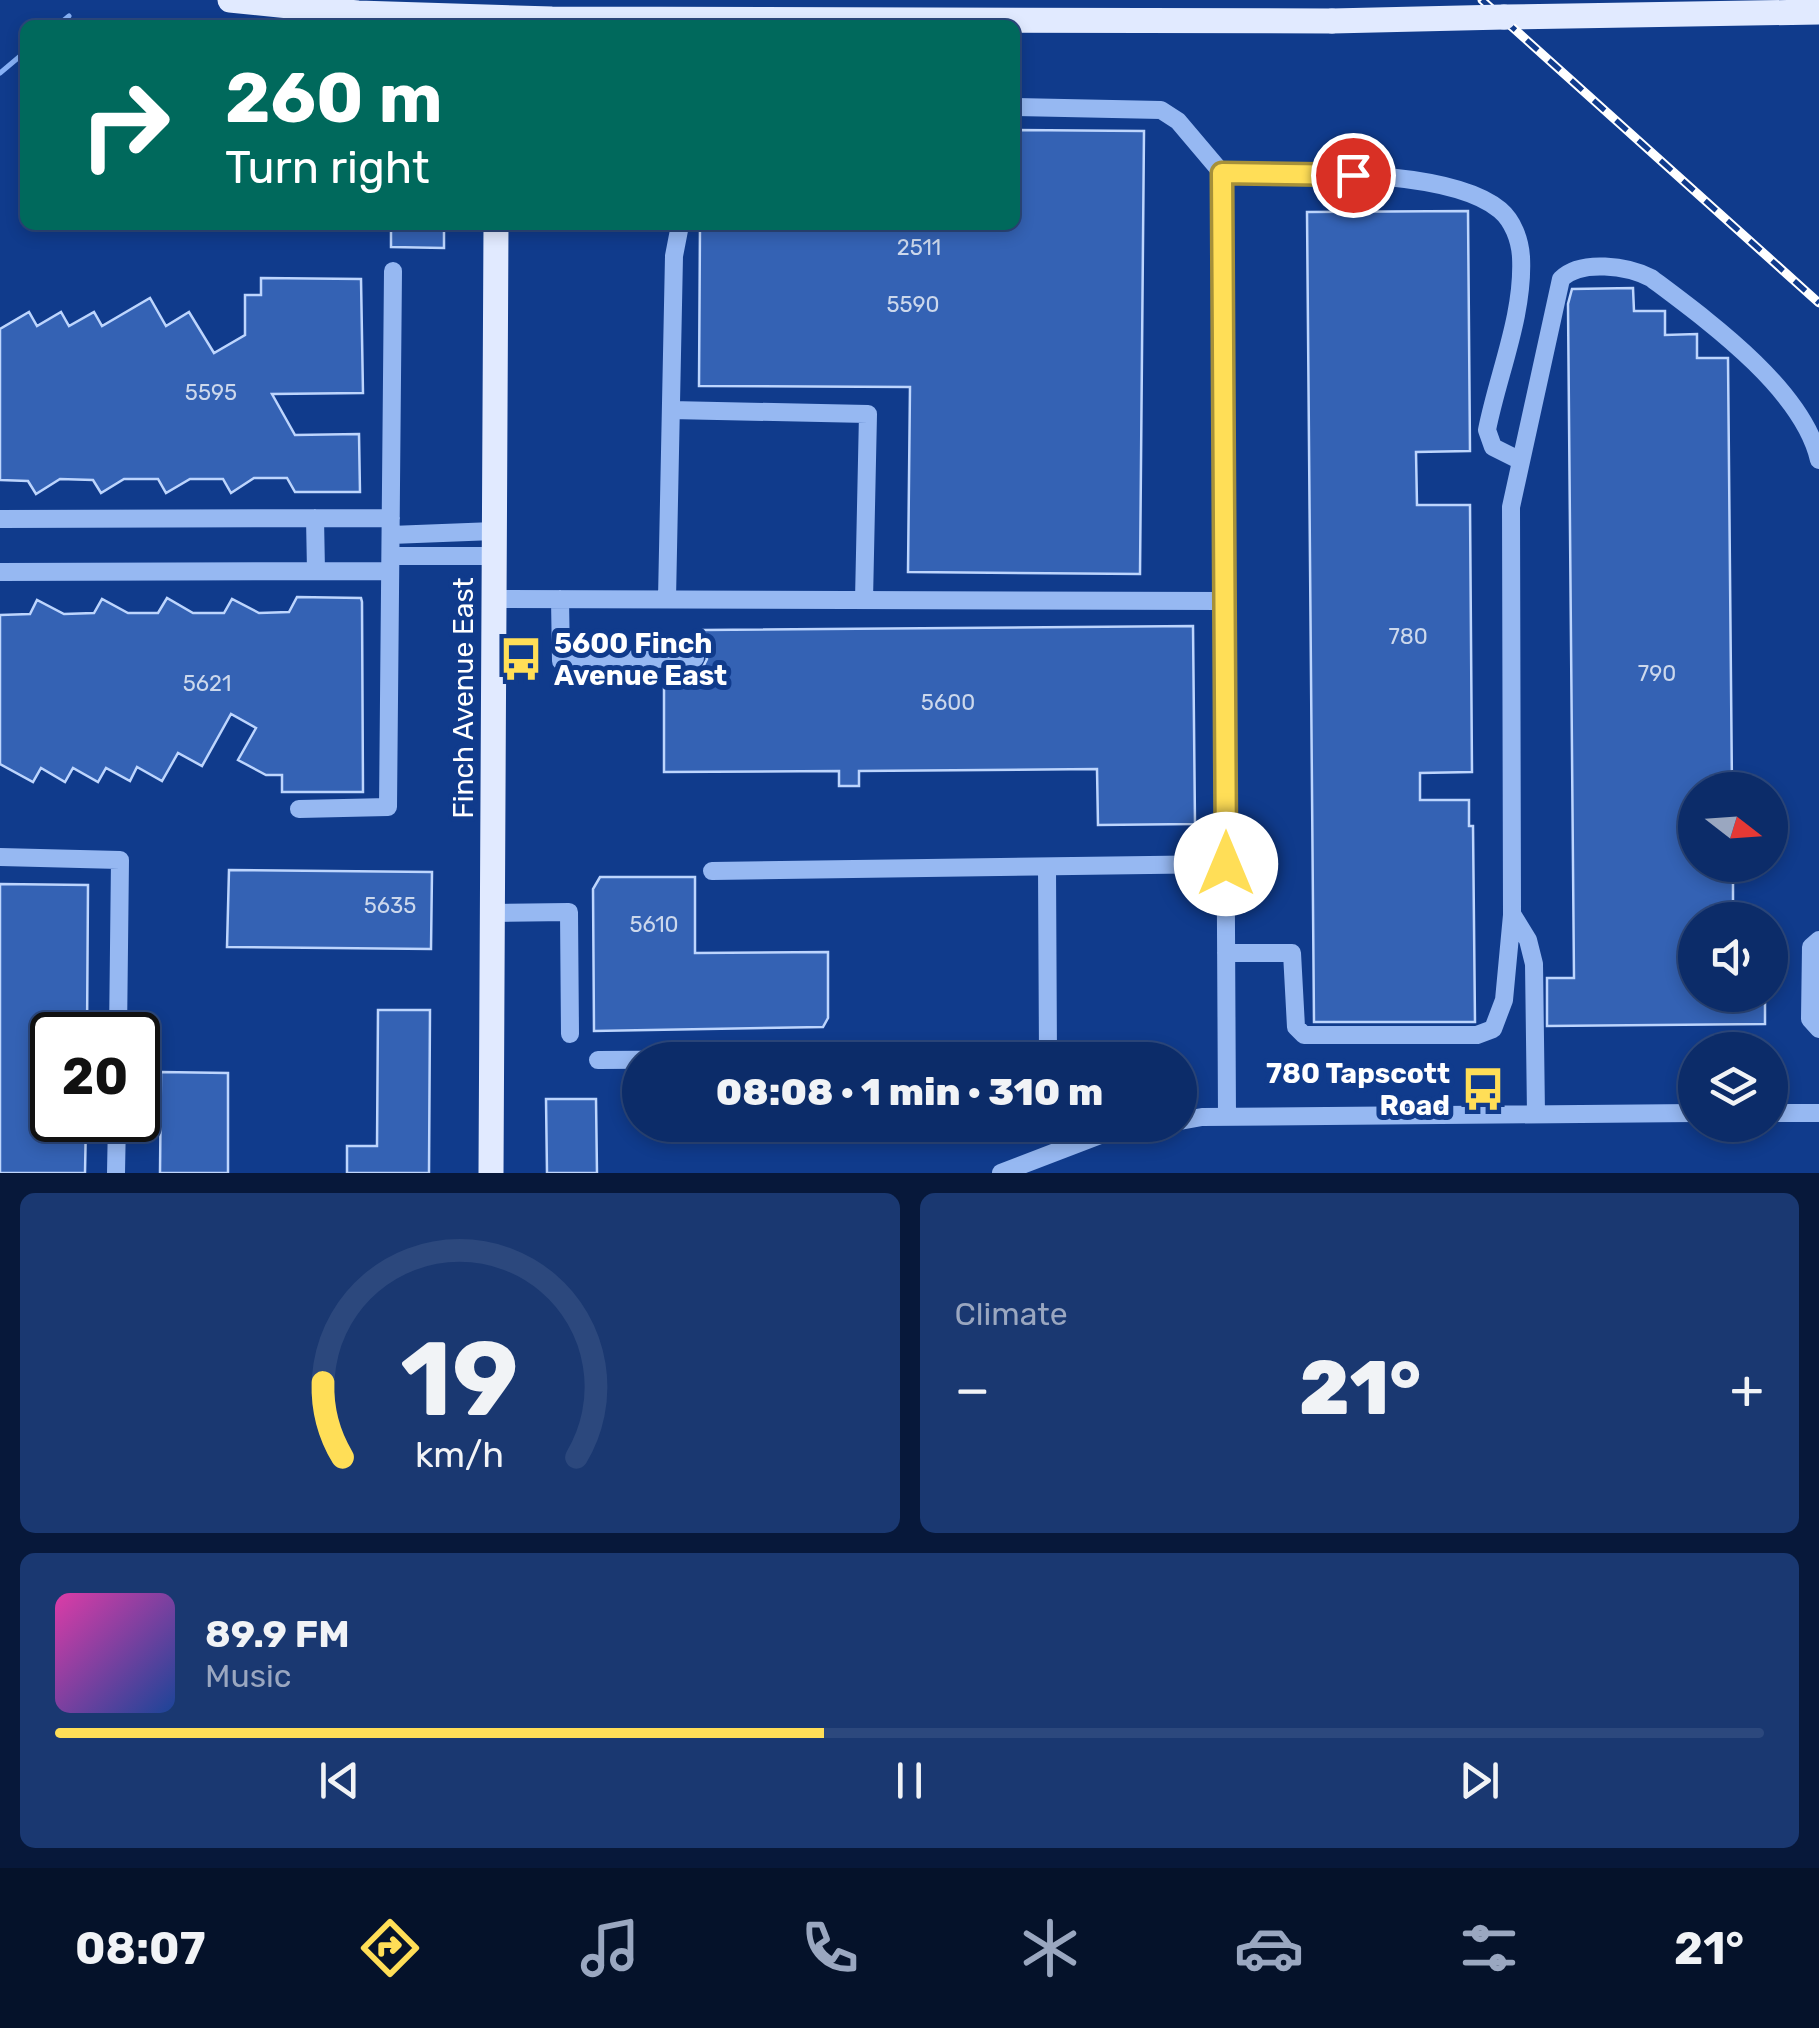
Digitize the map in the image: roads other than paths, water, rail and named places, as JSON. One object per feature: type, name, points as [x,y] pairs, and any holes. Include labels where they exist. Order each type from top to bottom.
[{"type":"main road","points":[[230,0],[358,13],[484,13],[613,20]]},
{"type":"main road","points":[[1020,22],[1819,12]]},
{"type":"main road","name":"Finch Avenue East","points":[[490,1172],[496,230]]},
{"type":"street","points":[[1020,108],[1161,110],[1178,121],[1222,173],[1226,1117]]},
{"type":"street","points":[[1222,173],[1353,175],[1398,180],[1472,194],[1503,212],[1515,230],[1521,254],[1521,280],[1488,430],[1493,447],[1519,460]]},
{"type":"street","points":[[667,600],[674,256],[679,230]]},
{"type":"street","points":[[1226,953],[1292,953],[1296,1027],[1304,1036],[1476,1035],[1493,1030],[1504,1000],[1512,914],[1511,508],[1562,279],[1574,270],[1611,267],[1640,272],[1650,278],[1753,362],[1803,420],[1819,460]]},
{"type":"street","points":[[299,809],[388,807],[393,271]]},
{"type":"street","points":[[671,410],[868,414],[864,600]]},
{"type":"street","points":[[0,520],[316,518],[494,543]]},
{"type":"street","points":[[316,518],[316,571]]},
{"type":"street","points":[[0,572],[316,571],[390,563],[494,543]]},
{"type":"street","points":[[493,599],[1224,601]]},
{"type":"street","points":[[560,599],[562,661],[695,658]]},
{"type":"street","points":[[0,857],[120,860],[118,1012]]},
{"type":"street","points":[[712,871],[1226,864]]},
{"type":"street","points":[[598,1060],[1048,1057],[1047,867]]},
{"type":"street","points":[[492,913],[569,912],[570,1034]]},
{"type":"street","points":[[1512,914],[1533,951],[1536,1114]]},
{"type":"street","points":[[1819,940],[1811,947],[1810,1018],[1819,1029]]},
{"type":"street","points":[[1788,1112],[1819,1113]]},
{"type":"street","points":[[1197,1120],[1678,1113]]},
{"type":"street","points":[[116,1173],[117,1142]]},
{"type":"street","points":[[1002,1173],[1082,1142]]},
{"type":"waterway","points":[[64,20],[69,16]]},
{"type":"waterway","points":[[0,73],[20,56]]},
{"type":"railway","points":[[1482,0],[1819,303]]},
{"type":"place","name":"5600 Finch Avenue East","points":[[521,659]]},
{"type":"place","name":"780 Tapscott Road","points":[[1483,1089]]}]
